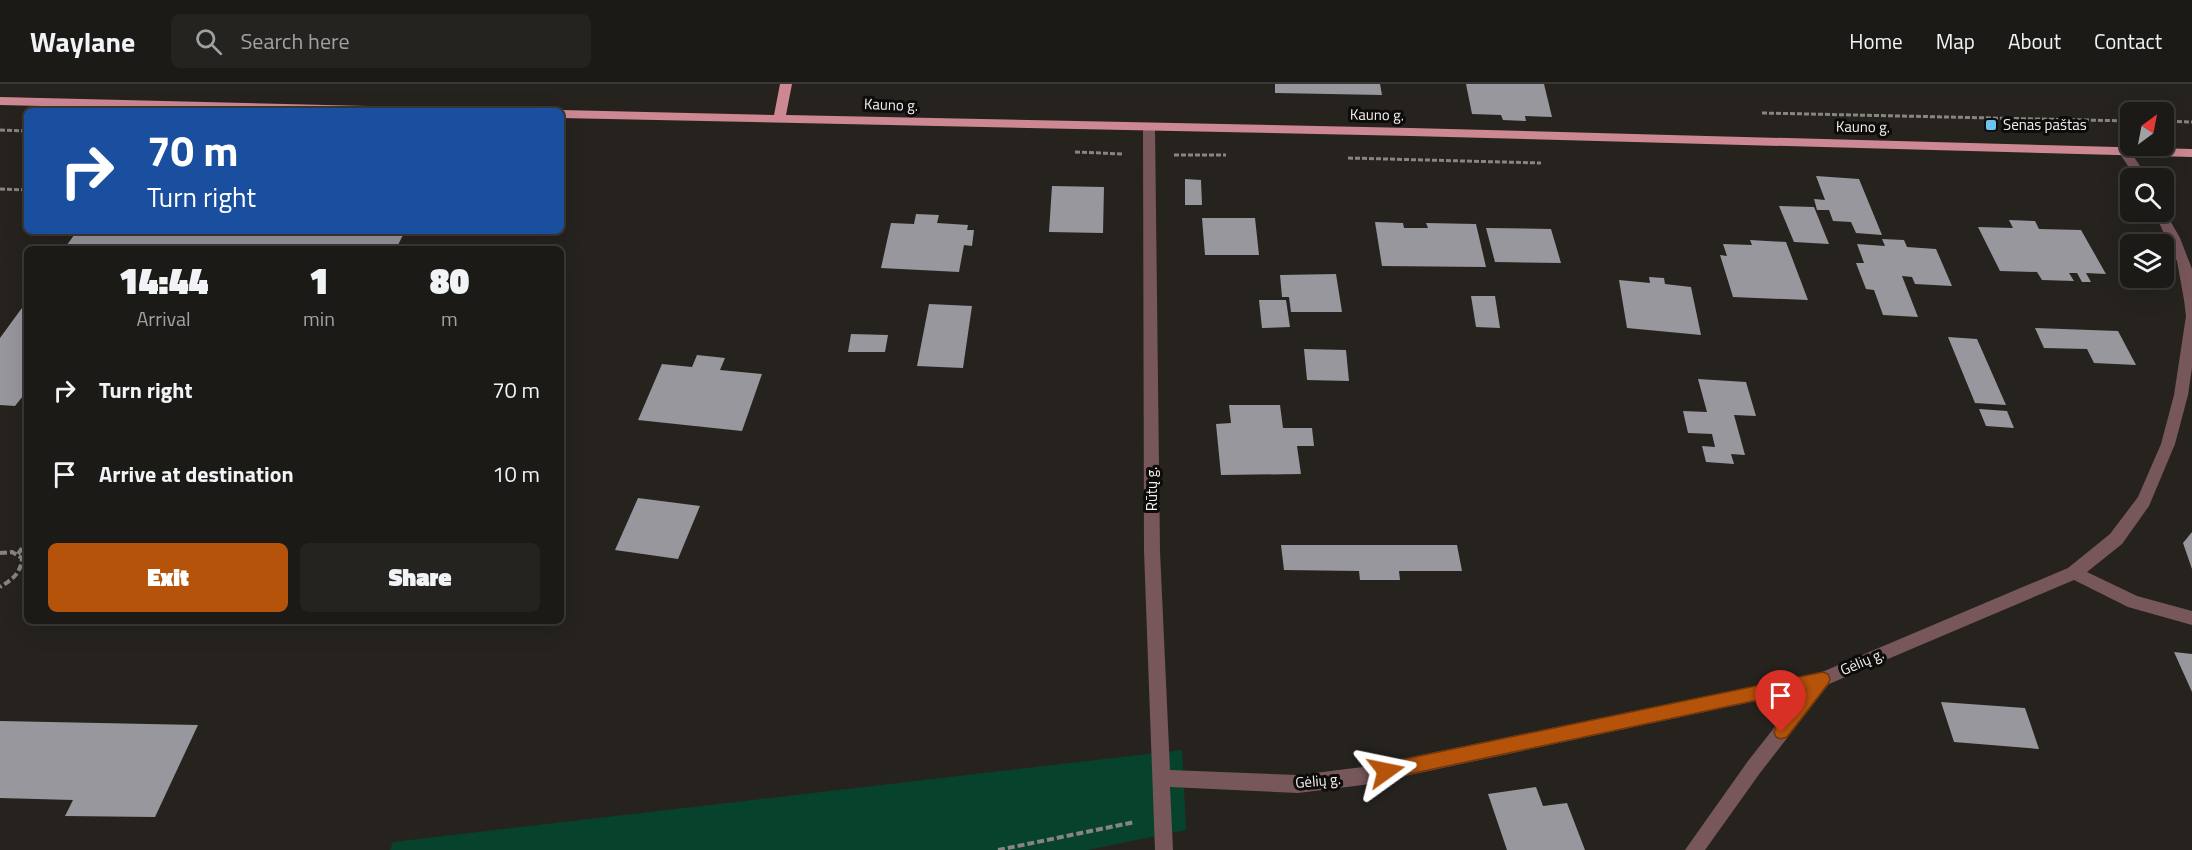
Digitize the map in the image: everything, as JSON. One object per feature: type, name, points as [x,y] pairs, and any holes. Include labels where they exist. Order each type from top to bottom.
[{"type":"main road","points":[[779,118],[786,84]]},
{"type":"main road","points":[[0,101],[286,108]]},
{"type":"main road","name":"Kauno g.","points":[[564,114],[1399,132],[2120,151]]},
{"type":"main road","name":"Kauno g.","points":[[2174,152],[2192,153]]},
{"type":"street","name":"Rūtų g.","points":[[1149,128],[1152,551],[1164,850]]},
{"type":"street","name":"Gėlių g.","points":[[1160,778],[1299,784],[1363,776],[1823,679],[2074,573],[2115,539],[2144,501],[2168,444],[2181,394],[2192,316],[2192,287],[2182,253],[2165,222]]},
{"type":"street","points":[[2074,573],[2134,602],[2192,618]]},
{"type":"street","points":[[1694,850],[1754,767],[1823,679]]},
{"type":"path","points":[[1762,113],[2120,121]]},
{"type":"path","points":[[2174,121],[2192,122]]},
{"type":"path","points":[[0,130],[24,131]]},
{"type":"path","points":[[1070,152],[1228,155]]},
{"type":"path","points":[[1344,158],[1545,163]]},
{"type":"path","points":[[0,189],[24,190]]},
{"type":"path","points":[[18,554],[24,545]]},
{"type":"path","points":[[0,553],[13,552],[22,558],[20,571],[15,578],[0,587]]},
{"type":"path","points":[[998,850],[1162,816]]},
{"type":"green space","points":[[1182,750],[1186,830],[1087,850],[390,850],[393,842]]},
{"type":"building","points":[[1275,84],[1380,84],[1382,95],[1275,93]]},
{"type":"building","points":[[1466,84],[1544,84],[1552,117],[1525,116],[1526,121],[1503,120],[1501,115],[1472,114]]},
{"type":"building","points":[[1816,176],[1859,179],[1882,235],[1856,233],[1851,222],[1833,221],[1829,210],[1817,210],[1814,199],[1825,200]]},
{"type":"building","points":[[1185,179],[1201,180],[1202,205],[1185,205]]},
{"type":"building","points":[[1052,186],[1104,187],[1103,233],[1049,232]]},
{"type":"building","points":[[1779,206],[1814,207],[1829,244],[1794,242]]},
{"type":"building","points":[[916,214],[939,215],[937,223],[968,225],[967,230],[974,230],[972,246],[964,245],[959,272],[881,268],[891,223],[914,224]]},
{"type":"building","points":[[1202,218],[1255,218],[1259,255],[1205,255]]},
{"type":"building","points":[[2009,220],[2035,221],[2039,229],[2081,230],[2106,274],[2086,273],[2091,282],[2082,282],[2077,273],[2069,273],[2074,281],[2042,280],[2037,272],[2000,271],[1978,227],[2013,228]]},
{"type":"building","points":[[1375,222],[1403,223],[1404,228],[1428,228],[1426,223],[1476,224],[1486,267],[1382,266]]},
{"type":"building","points":[[1486,228],[1551,229],[1561,263],[1495,262]]},
{"type":"building","points":[[75,234],[404,234],[398,246],[66,246]]},
{"type":"building","points":[[1882,239],[1904,240],[1907,247],[1936,249],[1952,286],[1915,284],[1912,277],[1902,276],[1918,317],[1883,315],[1874,290],[1866,289],[1856,263],[1864,263],[1857,244],[1885,246]]},
{"type":"building","points":[[1750,240],[1786,242],[1808,300],[1733,297],[1720,255],[1727,256],[1723,244],[1752,245]]},
{"type":"building","points":[[1336,274],[1342,312],[1291,312],[1289,297],[1282,297],[1280,275]]},
{"type":"building","points":[[1649,277],[1664,278],[1665,284],[1691,287],[1701,335],[1627,328],[1619,280],[1650,283]]},
{"type":"building","points":[[1471,296],[1495,296],[1500,328],[1476,327]]},
{"type":"building","points":[[1259,300],[1286,300],[1290,327],[1262,328]]},
{"type":"building","points":[[929,304],[972,306],[963,368],[917,366]]},
{"type":"building","points":[[24,305],[24,395],[15,406],[0,405],[0,338]]},
{"type":"building","points":[[2035,328],[2118,331],[2136,365],[2094,363],[2087,349],[2044,348]]},
{"type":"building","points":[[851,334],[888,335],[885,352],[848,352]]},
{"type":"building","points":[[1948,337],[1977,339],[2006,405],[1975,403]]},
{"type":"building","points":[[1304,349],[1346,350],[1349,381],[1307,380]]},
{"type":"building","points":[[697,355],[725,358],[720,370],[762,374],[742,431],[638,420],[662,364],[692,367]]},
{"type":"building","points":[[1698,379],[1746,382],[1756,416],[1734,415],[1745,455],[1731,454],[1734,464],[1706,462],[1702,446],[1715,447],[1712,434],[1688,433],[1683,411],[1707,412]]},
{"type":"building","points":[[1229,405],[1280,405],[1283,428],[1312,428],[1314,446],[1297,446],[1301,474],[1221,475],[1216,424],[1231,423]]},
{"type":"building","points":[[1979,409],[2007,411],[2014,428],[1986,426]]},
{"type":"building","points":[[638,498],[700,506],[678,559],[615,550]]},
{"type":"building","points":[[2192,532],[2192,569],[2183,543]]},
{"type":"building","points":[[1281,545],[1457,545],[1462,571],[1399,571],[1400,580],[1360,580],[1359,571],[1284,570]]},
{"type":"building","points":[[2174,652],[2192,654],[2192,692]]},
{"type":"building","points":[[1941,702],[2025,708],[2039,749],[1954,742]]},
{"type":"building","points":[[0,721],[198,725],[155,817],[65,816],[73,800],[0,798]]},
{"type":"building","points":[[1536,787],[1543,806],[1567,803],[1585,850],[1507,850],[1488,794]]},
{"type":"place","name":"Senas paštas","points":[[1991,125]]},
{"type":"route","points":[[1386,771],[1823,679],[1781,732]]}]
